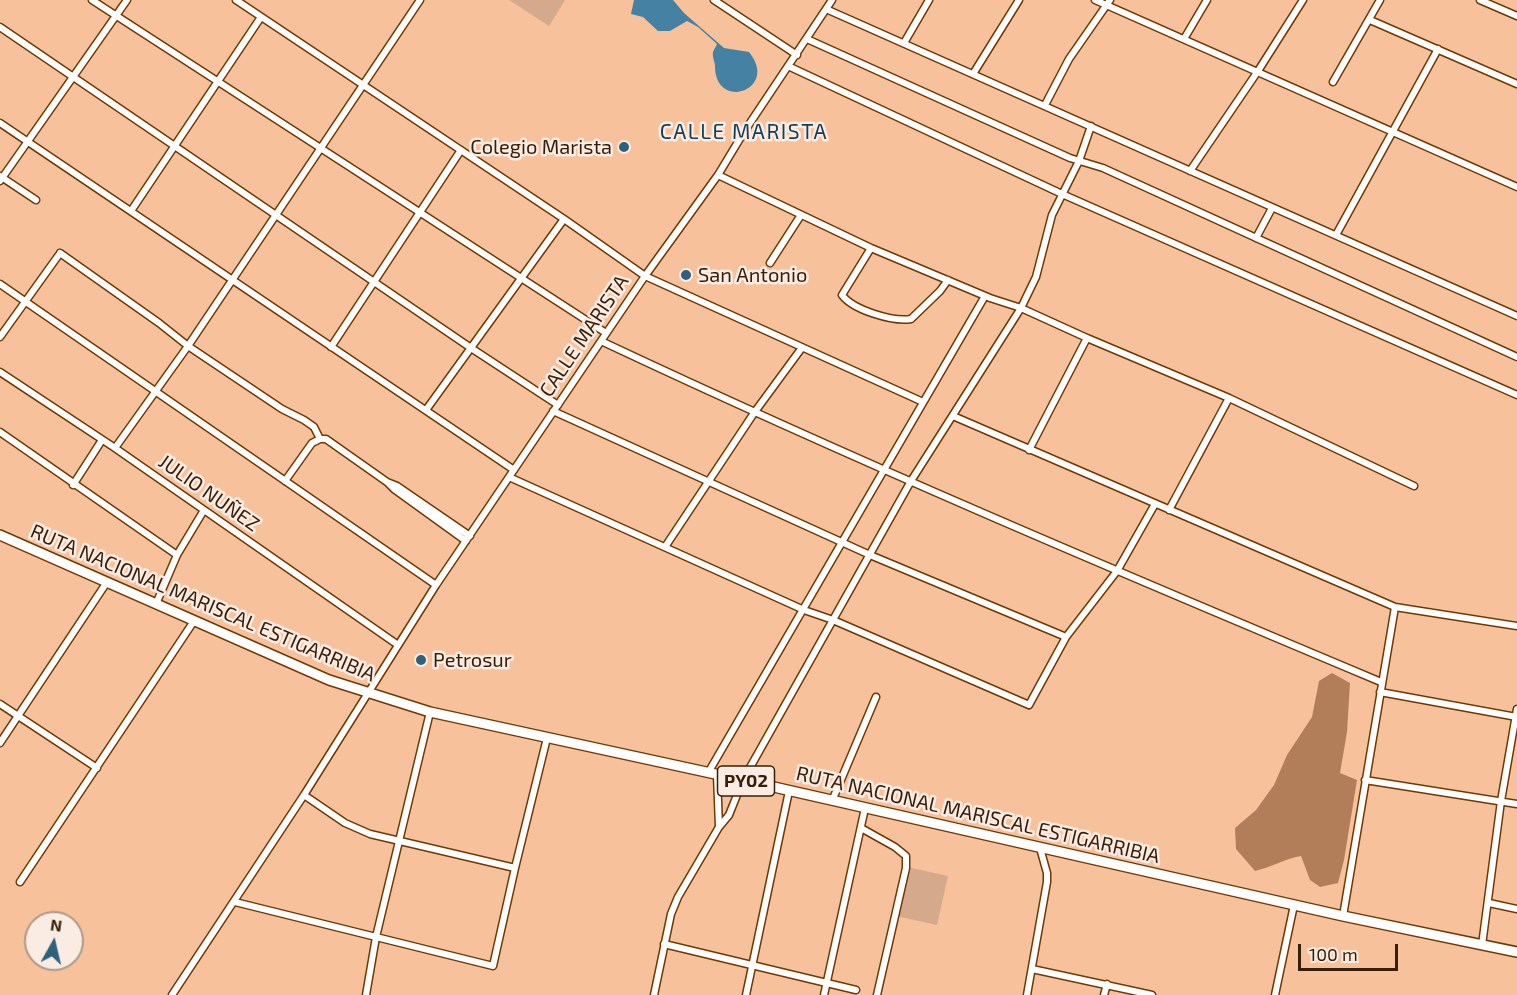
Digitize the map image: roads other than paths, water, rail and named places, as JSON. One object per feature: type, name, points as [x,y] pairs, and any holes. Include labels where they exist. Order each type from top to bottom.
[{"type":"main road","name":"RUTA NACIONAL MARISCAL ESTIGARRIBIA","points":[[0,535],[329,680],[430,712],[743,780],[1343,916],[1517,952]]},
{"type":"street","points":[[92,0],[606,333]]},
{"type":"street","points":[[36,200],[1,178],[127,0]]},
{"type":"street","points":[[236,0],[363,83],[645,276],[801,349],[923,402]]},
{"type":"street","points":[[115,448],[188,346],[420,0]]},
{"type":"street","points":[[714,0],[796,55]]},
{"type":"street","name":"CALLE MARISTA","points":[[172,995],[304,795],[436,585],[645,276],[718,175],[832,0]]},
{"type":"street","points":[[904,43],[929,0]]},
{"type":"street","points":[[973,74],[1019,0]]},
{"type":"street","points":[[1095,0],[1109,3],[1184,39],[1517,187]]},
{"type":"street","points":[[1184,39],[1207,0]]},
{"type":"street","points":[[1190,171],[1303,0]]},
{"type":"street","points":[[1333,82],[1380,0]]},
{"type":"street","points":[[1480,0],[1517,16]]},
{"type":"street","points":[[1045,105],[1069,58],[1109,3]]},
{"type":"street","points":[[826,9],[1517,316]]},
{"type":"street","points":[[130,211],[261,17]]},
{"type":"street","points":[[1370,20],[1517,84]]},
{"type":"street","points":[[0,27],[558,405]]},
{"type":"street","points":[[807,39],[950,105],[1079,161],[1103,168],[1517,357]]},
{"type":"street","points":[[1336,236],[1438,49]]},
{"type":"street","points":[[788,66],[1062,194],[1517,395]]},
{"type":"street","points":[[0,123],[514,470]]},
{"type":"street","points":[[654,995],[671,914],[678,897],[719,827],[729,815],[743,780],[911,481],[1021,308],[1036,277],[1052,215],[1079,161],[1091,126]]},
{"type":"street","points":[[332,347],[461,150]]},
{"type":"street","points":[[718,175],[870,248],[985,296],[1021,308],[1229,398],[1414,486]]},
{"type":"street","points":[[1256,238],[1272,208]]},
{"type":"street","points":[[770,263],[801,215]]},
{"type":"street","points":[[426,410],[564,219]]},
{"type":"street","points":[[870,248],[842,295],[856,307],[895,319],[911,319],[948,280]]},
{"type":"street","points":[[0,337],[59,255],[159,323],[188,346],[282,409],[314,427],[320,439]]},
{"type":"street","points":[[0,284],[436,585]]},
{"type":"street","points":[[719,827],[713,774],[842,542],[985,296]]},
{"type":"street","points":[[1029,450],[1087,338]]},
{"type":"street","points":[[601,341],[754,413],[1117,571],[1381,682]]},
{"type":"street","points":[[665,548],[754,413],[801,349]]},
{"type":"street","name":"JULIO NUÑEZ","points":[[0,373],[115,448],[398,645]]},
{"type":"street","points":[[1169,510],[1229,398]]},
{"type":"street","points":[[554,411],[870,555],[1066,637]]},
{"type":"street","points":[[953,416],[1395,607],[1517,626]]},
{"type":"street","points":[[0,432],[177,555]]},
{"type":"street","points":[[285,481],[312,443],[320,439],[326,440],[387,482],[397,486],[468,538]]},
{"type":"street","points":[[73,484],[102,440]]},
{"type":"street","points":[[509,477],[804,610],[833,620],[1029,705],[1066,637],[1117,571],[1155,504]]},
{"type":"street","points":[[156,604],[177,555],[204,510]]},
{"type":"street","points":[[0,743],[107,582]]},
{"type":"street","points":[[1343,916],[1395,607]]},
{"type":"street","points":[[20,882],[194,621]]},
{"type":"street","points":[[1380,692],[1516,717]]},
{"type":"street","points":[[832,801],[876,697]]},
{"type":"street","points":[[0,704],[97,768]]},
{"type":"street","points":[[1482,945],[1501,801],[1517,709]]},
{"type":"street","points":[[366,995],[376,937],[430,712]]},
{"type":"street","points":[[235,902],[493,966],[547,738]]},
{"type":"street","points":[[1365,780],[1517,804]]},
{"type":"street","points":[[746,995],[789,791]]},
{"type":"street","points":[[304,795],[345,823],[370,834],[515,867]]},
{"type":"street","points":[[824,995],[866,808]]},
{"type":"street","points":[[861,828],[895,847],[906,856],[906,868],[877,995]]},
{"type":"street","points":[[1027,995],[1047,882],[1047,873],[1040,848]]},
{"type":"street","points":[[1489,903],[1517,909]]},
{"type":"street","points":[[1275,995],[1294,904]]},
{"type":"street","points":[[664,944],[856,990]]},
{"type":"street","points":[[1032,969],[1152,995]]},
{"type":"street","points":[[1104,995],[1107,984]]},
{"type":"water","points":[[634,0],[673,0],[684,13],[724,48],[749,52],[756,65],[757,77],[752,85],[734,92],[725,89],[718,80],[713,58],[717,44],[698,27],[687,21],[670,31],[658,31],[643,17],[631,14]]},
{"type":"place","name":"Colegio Marista","points":[[624,147]]},
{"type":"place","name":"San Antonio","points":[[686,275]]},
{"type":"place","name":"Petrosur","points":[[421,660]]},
{"type":"district","name":"CALLE MARISTA","points":[[744,132]]}]
